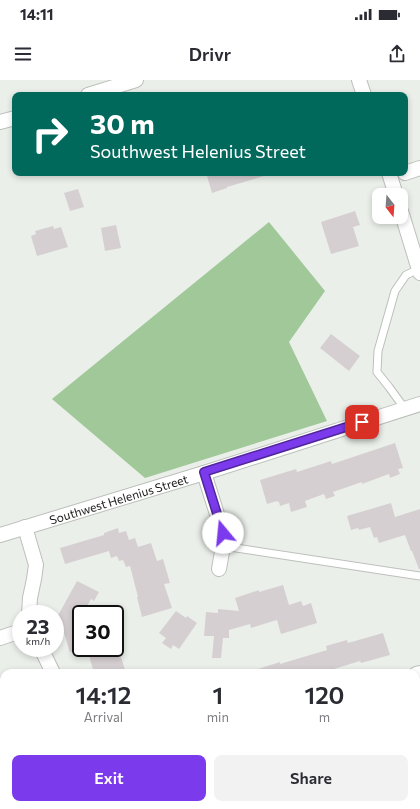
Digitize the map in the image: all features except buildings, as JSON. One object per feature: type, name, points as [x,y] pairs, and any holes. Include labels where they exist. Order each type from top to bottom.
[{"type":"street","points":[[98,92],[136,80]]},
{"type":"street","points":[[359,80],[363,92]]},
{"type":"street","points":[[0,122],[12,119]]},
{"type":"street","points":[[408,171],[420,168]]},
{"type":"street","points":[[396,188],[397,176]]},
{"type":"street","points":[[405,224],[419,271]]},
{"type":"street","name":"Southwest Helenius Street","points":[[0,535],[420,404]]},
{"type":"street","points":[[204,472],[223,533],[223,546],[219,569]]},
{"type":"street","points":[[25,527],[36,566],[30,605]]},
{"type":"street","points":[[0,638],[12,634]]},
{"type":"street","points":[[45,657],[51,669]]},
{"type":"lane","points":[[405,409],[377,372],[378,351],[394,291],[406,275],[419,271]]},
{"type":"lane","points":[[223,546],[420,576]]},
{"type":"green space","points":[[269,222],[325,291],[289,342],[327,421],[145,478],[52,399]]},
{"type":"route","points":[[223,533],[204,472],[362,422]]}]
